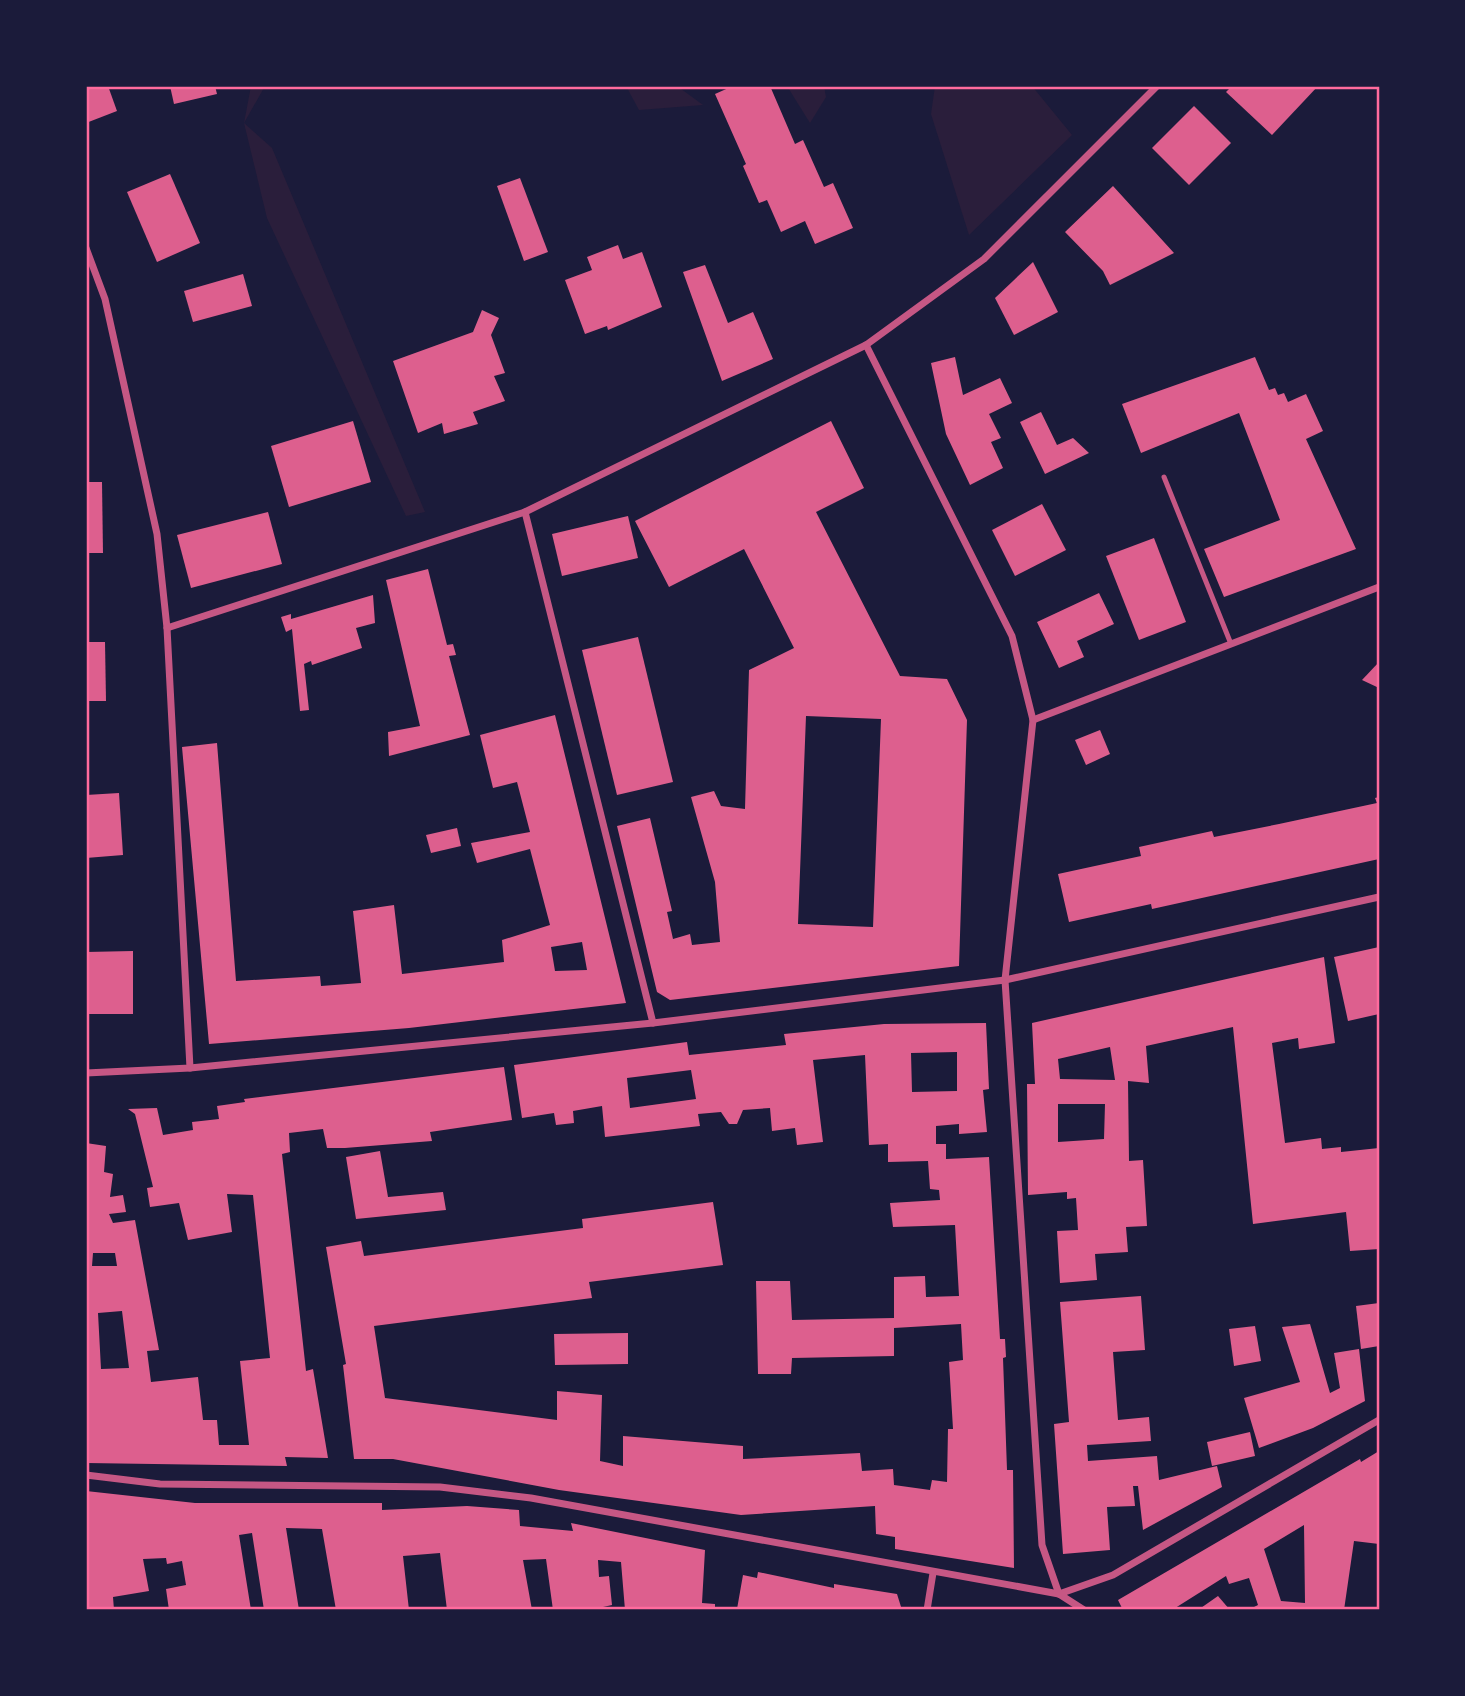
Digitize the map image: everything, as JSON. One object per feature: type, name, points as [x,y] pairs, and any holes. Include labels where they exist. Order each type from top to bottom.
[{"type":"street","points":[[167,628],[525,512],[866,345],[984,259],[1157,86]]},
{"type":"street","points":[[86,248],[105,299],[157,534],[167,628],[190,1068]]},
{"type":"street","points":[[866,345],[1012,636],[1033,720],[1005,980],[1041,1545],[1059,1594]]},
{"type":"street","points":[[525,512],[653,1023]]},
{"type":"street","points":[[1033,720],[1379,587]]},
{"type":"street","points":[[86,1073],[190,1068],[653,1023],[1005,980],[1379,897]]},
{"type":"street","points":[[1059,1594],[1113,1575],[1379,1420]]},
{"type":"street","points":[[86,1475],[160,1484],[440,1488],[518,1496],[1059,1594],[1084,1610]]},
{"type":"street","points":[[927,1610],[933,1573]]},
{"type":"lane","points":[[1164,477],[1231,644]]},
{"type":"shaded area","points":[[251,86],[265,86],[244,123]]},
{"type":"shaded area","points":[[626,86],[677,86],[703,105],[639,110]]},
{"type":"shaded area","points":[[787,86],[824,86],[826,97],[810,123]]},
{"type":"shaded area","points":[[935,86],[1032,86],[1072,135],[969,235],[931,114]]},
{"type":"shaded area","points":[[244,123],[272,148],[425,512],[406,516],[267,218]]},
{"type":"building","points":[[86,86],[108,86],[117,111],[86,123]]},
{"type":"building","points":[[170,86],[215,86],[217,94],[174,104]]},
{"type":"building","points":[[733,86],[770,86],[795,144],[803,140],[824,187],[833,183],[853,228],[815,244],[805,221],[781,232],[767,200],[759,203],[743,166],[746,164],[715,94]]},
{"type":"building","points":[[1232,86],[1318,86],[1272,135],[1226,92]]},
{"type":"building","points":[[1194,106],[1231,143],[1189,185],[1152,148]]},
{"type":"building","points":[[170,174],[200,243],[157,262],[127,192]]},
{"type":"building","points":[[520,178],[548,252],[524,261],[497,186]]},
{"type":"building","points":[[1113,186],[1174,253],[1110,285],[1103,271],[1065,232]]},
{"type":"building","points":[[618,245],[623,259],[642,252],[662,307],[608,330],[607,326],[585,334],[565,280],[592,270],[587,257]]},
{"type":"building","points":[[1033,262],[1058,312],[1014,335],[995,298]]},
{"type":"building","points":[[705,265],[728,323],[753,312],[773,359],[722,381],[683,272]]},
{"type":"building","points":[[243,274],[252,306],[193,322],[184,291]]},
{"type":"building","points":[[482,310],[499,318],[491,335],[505,373],[494,376],[505,401],[473,412],[478,424],[444,434],[442,423],[418,433],[393,361],[473,332]]},
{"type":"building","points":[[955,357],[963,395],[1000,378],[1012,403],[989,414],[1001,438],[991,442],[1003,468],[970,485],[946,434],[931,363]]},
{"type":"building","points":[[1255,357],[1269,390],[1275,388],[1278,395],[1284,393],[1288,402],[1306,394],[1323,431],[1306,439],[1356,549],[1224,597],[1204,549],[1280,520],[1239,413],[1141,453],[1122,404]]},
{"type":"building","points":[[1041,412],[1057,445],[1073,438],[1089,453],[1045,474],[1020,422]]},
{"type":"building","points":[[353,421],[371,482],[289,507],[271,446]]},
{"type":"building","points":[[831,421],[864,488],[816,512],[900,676],[947,679],[967,720],[959,966],[670,1000],[657,992],[617,826],[650,818],[672,911],[667,912],[673,939],[690,934],[692,945],[720,942],[715,882],[691,797],[714,791],[721,806],[745,809],[749,670],[794,648],[744,549],[669,587],[635,521]],"holes":[[[806,716],[881,719],[873,927],[798,924]]]},
{"type":"building","points":[[86,482],[102,482],[103,553],[86,553]]},
{"type":"building","points":[[1042,504],[1066,550],[1015,576],[992,530]]},
{"type":"building","points":[[268,512],[282,564],[191,588],[177,535]]},
{"type":"building","points":[[628,516],[638,558],[562,576],[552,534]]},
{"type":"building","points":[[1154,538],[1186,622],[1139,640],[1106,556]]},
{"type":"building","points":[[428,569],[447,645],[453,644],[456,655],[449,656],[470,735],[389,756],[388,732],[420,726],[386,580]]},
{"type":"building","points":[[1099,593],[1114,624],[1077,641],[1084,657],[1059,668],[1037,622]]},
{"type":"building","points":[[373,595],[375,623],[356,628],[362,648],[312,665],[311,661],[304,664],[309,710],[300,711],[292,629],[286,632],[281,617],[291,614],[291,619]]},
{"type":"building","points":[[638,637],[673,782],[617,795],[582,650]]},
{"type":"building","points":[[86,642],[105,642],[106,701],[86,701]]},
{"type":"building","points":[[1379,662],[1379,688],[1362,680]]},
{"type":"building","points":[[555,715],[626,1003],[409,1028],[209,1044],[182,747],[217,743],[236,981],[320,976],[321,986],[361,983],[353,911],[394,905],[402,974],[504,962],[502,940],[550,925],[530,849],[477,863],[471,843],[530,832],[517,782],[493,788],[480,735]],"holes":[[[582,942],[587,970],[555,971],[551,947]]]},
{"type":"building","points":[[1100,730],[1110,754],[1086,765],[1075,740]]},
{"type":"building","points":[[119,793],[123,855],[86,858],[86,795]]},
{"type":"building","points":[[1379,797],[1379,859],[1152,909],[1151,904],[1069,922],[1058,874],[1141,856],[1139,847],[1212,831],[1214,837],[1279,824],[1377,803],[1375,798]]},
{"type":"building","points":[[457,828],[461,846],[431,853],[426,835]]},
{"type":"building","points":[[1379,947],[1379,1014],[1348,1021],[1334,957]]},
{"type":"building","points":[[133,951],[133,1014],[86,1014],[86,952]]},
{"type":"building","points":[[1324,957],[1335,1043],[1299,1049],[1298,1038],[1272,1043],[1285,1143],[1321,1138],[1322,1149],[1341,1147],[1341,1152],[1379,1148],[1379,1249],[1350,1251],[1346,1212],[1253,1224],[1233,1027],[1146,1046],[1149,1083],[1128,1081],[1129,1161],[1143,1160],[1147,1226],[1126,1227],[1128,1252],[1095,1254],[1097,1280],[1060,1283],[1057,1231],[1078,1230],[1076,1198],[1067,1199],[1067,1192],[1028,1195],[1027,1084],[1035,1084],[1032,1023]],"holes":[[[1110,1047],[1115,1080],[1060,1079],[1058,1059]],[[1058,1104],[1105,1104],[1104,1139],[1058,1142]]]},
{"type":"building","points":[[986,1023],[989,1089],[983,1090],[987,1132],[959,1134],[959,1124],[936,1126],[936,1144],[946,1144],[946,1159],[989,1157],[1000,1339],[1005,1339],[1006,1357],[1003,1358],[1007,1470],[1013,1470],[1014,1568],[895,1549],[895,1537],[876,1534],[875,1506],[741,1515],[559,1490],[393,1459],[354,1459],[343,1365],[346,1364],[326,1247],[361,1241],[364,1256],[583,1228],[582,1219],[713,1202],[723,1265],[589,1282],[592,1298],[374,1326],[385,1398],[557,1420],[557,1391],[602,1395],[600,1461],[623,1466],[623,1436],[743,1446],[743,1459],[860,1453],[862,1471],[893,1469],[894,1485],[930,1490],[932,1480],[947,1482],[948,1429],[953,1429],[949,1362],[963,1360],[961,1324],[894,1328],[894,1356],[792,1358],[791,1374],[758,1374],[756,1281],[790,1281],[792,1320],[894,1318],[894,1277],[925,1276],[926,1297],[959,1296],[955,1225],[893,1227],[890,1203],[940,1200],[939,1190],[930,1189],[928,1161],[888,1162],[888,1144],[869,1145],[865,1055],[813,1060],[823,1142],[797,1145],[795,1128],[772,1131],[770,1108],[743,1110],[737,1124],[729,1124],[721,1112],[698,1114],[700,1126],[605,1137],[602,1106],[573,1111],[574,1123],[556,1125],[554,1113],[522,1118],[514,1065],[687,1042],[689,1055],[786,1045],[784,1034],[884,1024]],"holes":[[[957,1052],[957,1091],[912,1092],[911,1053]],[[691,1070],[696,1099],[630,1108],[627,1078]]]},
{"type":"building","points":[[504,1067],[512,1120],[430,1132],[432,1141],[345,1148],[327,1148],[323,1129],[289,1133],[290,1152],[282,1154],[306,1371],[313,1369],[328,1458],[285,1457],[287,1466],[86,1463],[86,1143],[106,1146],[104,1172],[113,1174],[110,1197],[123,1195],[126,1212],[109,1214],[113,1223],[135,1220],[159,1350],[147,1351],[151,1382],[198,1377],[203,1420],[217,1420],[219,1445],[249,1445],[240,1361],[270,1358],[253,1195],[227,1194],[232,1232],[188,1240],[179,1203],[150,1207],[147,1188],[153,1187],[135,1114],[128,1109],[157,1108],[163,1135],[193,1130],[192,1122],[219,1119],[217,1106],[245,1102],[244,1099]],"holes":[[[93,1253],[115,1253],[117,1266],[92,1266]],[[122,1311],[129,1368],[101,1369],[98,1313]]]},
{"type":"building","points":[[380,1151],[388,1197],[443,1192],[446,1210],[356,1219],[346,1157]]},
{"type":"building","points":[[1141,1296],[1145,1350],[1113,1352],[1118,1420],[1149,1417],[1151,1441],[1087,1445],[1088,1461],[1157,1456],[1159,1480],[1217,1466],[1222,1487],[1143,1530],[1138,1486],[1133,1486],[1135,1506],[1107,1507],[1110,1550],[1063,1554],[1054,1424],[1069,1422],[1060,1302]]},
{"type":"building","points":[[1379,1303],[1379,1346],[1361,1349],[1356,1306]]},
{"type":"building","points":[[1310,1324],[1330,1393],[1340,1388],[1334,1353],[1359,1349],[1365,1401],[1313,1428],[1259,1448],[1244,1398],[1300,1382],[1282,1327]]},
{"type":"building","points":[[1255,1326],[1261,1361],[1234,1366],[1229,1329]]},
{"type":"building","points":[[628,1333],[628,1364],[555,1365],[554,1334]]},
{"type":"building","points":[[1250,1432],[1255,1456],[1212,1466],[1207,1442]]},
{"type":"building","points":[[1379,1451],[1379,1544],[1354,1541],[1344,1610],[1248,1610],[1258,1605],[1249,1578],[1229,1584],[1226,1576],[1172,1610],[1123,1610],[1118,1600],[1360,1459],[1361,1462]],"holes":[[[1304,1525],[1305,1603],[1281,1601],[1264,1549]]]},
{"type":"building","points":[[86,1491],[195,1503],[382,1503],[382,1510],[467,1506],[519,1510],[520,1526],[573,1531],[571,1523],[705,1550],[702,1603],[715,1604],[715,1610],[625,1610],[621,1562],[598,1560],[599,1577],[609,1576],[612,1605],[603,1607],[604,1610],[553,1610],[546,1559],[523,1560],[532,1610],[447,1610],[440,1553],[403,1556],[409,1610],[336,1610],[322,1529],[286,1528],[299,1610],[264,1610],[252,1533],[239,1535],[251,1610],[169,1610],[166,1589],[186,1585],[182,1561],[167,1564],[166,1558],[143,1559],[149,1591],[113,1597],[114,1610],[86,1610]]},
{"type":"building","points":[[758,1572],[834,1588],[834,1584],[897,1594],[902,1610],[737,1609],[743,1575],[757,1578]]},
{"type":"building","points":[[1218,1596],[1230,1610],[1198,1610]]}]
